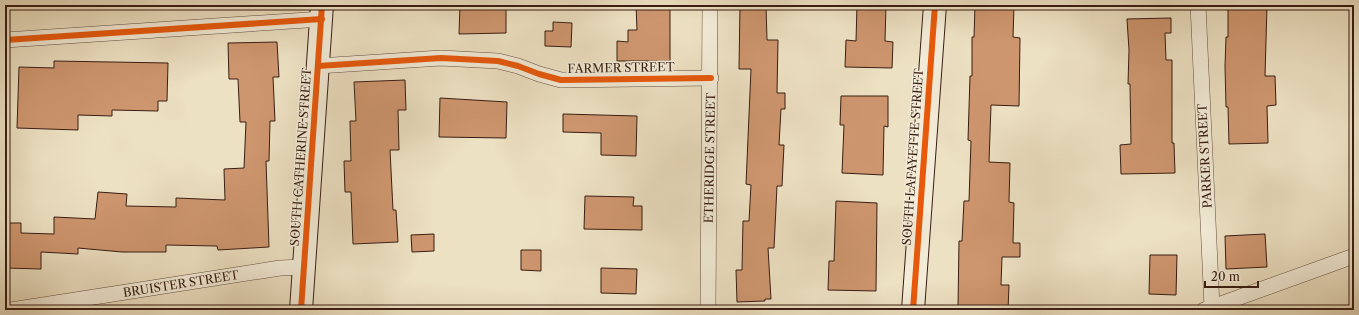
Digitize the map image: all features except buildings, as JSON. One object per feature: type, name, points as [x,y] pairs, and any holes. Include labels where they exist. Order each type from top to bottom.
[{"type":"street","name":"ETHERIDGE STREET","points":[[708,310],[711,78],[710,5]]},
{"type":"street","name":"SOUTH LAFAYETTE STREET","points":[[913,310],[935,5]]},
{"type":"street","name":"PARKER STREET","points":[[1198,5],[1208,308]]},
{"type":"street","points":[[5,40],[322,12]]},
{"type":"street","name":"SOUTH CATHERINE STREET","points":[[301,310],[322,12]]},
{"type":"street","name":"FARMER STREET","points":[[318,66],[441,58],[498,61],[561,80],[711,78]]},
{"type":"street","points":[[1208,308],[1354,256]]},
{"type":"street","name":"BRUISTER STREET","points":[[10,310],[280,268],[304,267]]},
{"type":"cycle path","points":[[301,310],[322,5]]},
{"type":"cycle path","points":[[913,310],[935,5]]},
{"type":"cycle path","points":[[5,40],[322,19]]},
{"type":"cycle path","points":[[318,66],[441,58],[498,61],[561,80],[711,78]]}]
